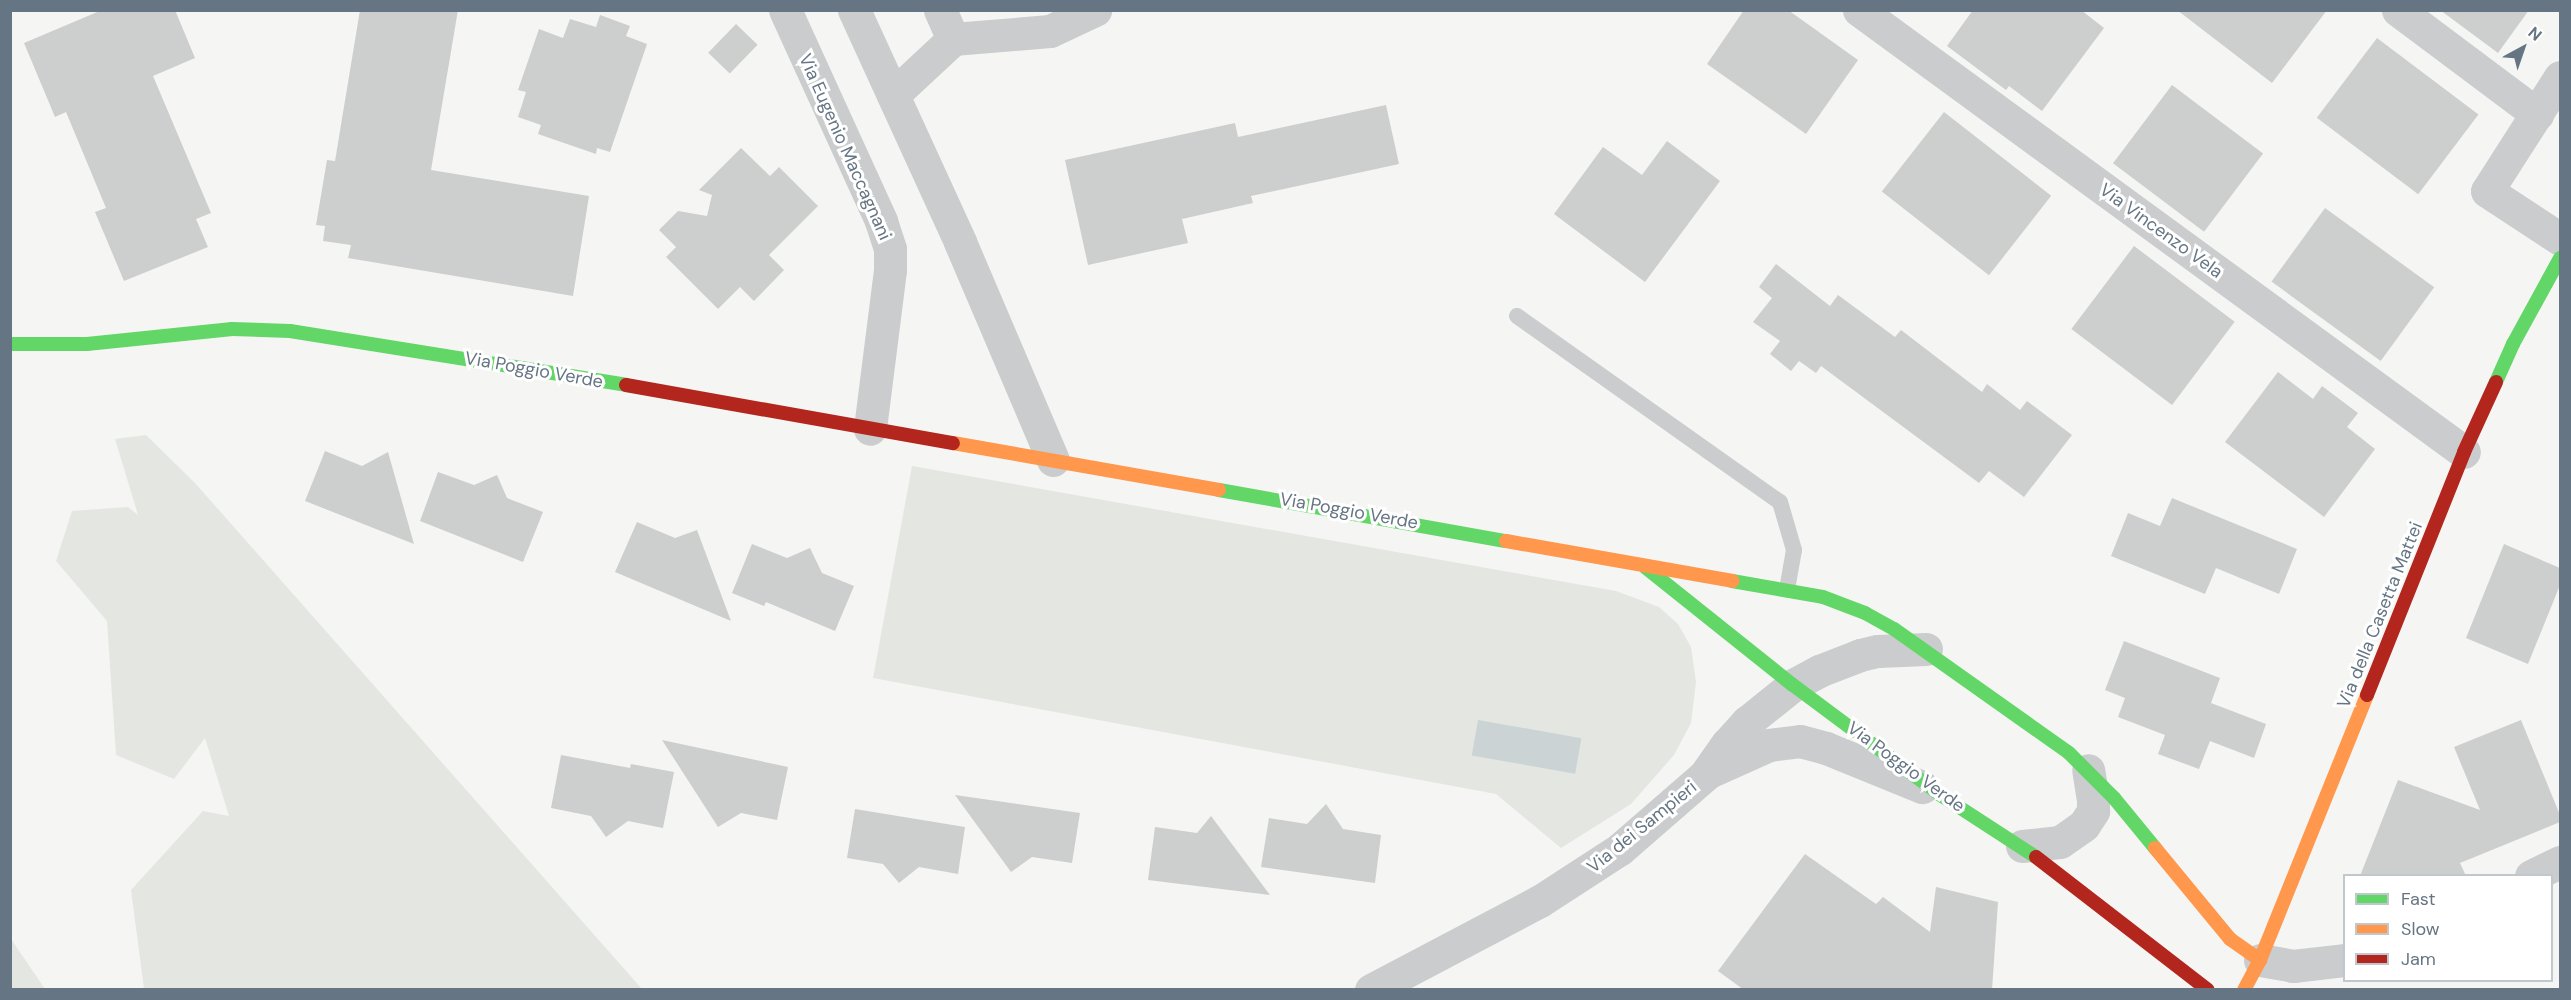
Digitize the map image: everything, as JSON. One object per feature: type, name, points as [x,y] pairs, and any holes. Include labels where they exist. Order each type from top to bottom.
[{"type":"street","name":"Via Eugenio Maccagnani","points":[[785,10],[881,221],[890,249],[890,270],[870,429]]},
{"type":"street","points":[[854,10],[960,242],[1053,460]]},
{"type":"street","points":[[893,95],[946,25],[1050,32],[1095,10]]},
{"type":"street","name":"Via Vincenzo Vela","points":[[1858,10],[2464,452]]},
{"type":"street","points":[[2398,10],[2537,114]]},
{"type":"street","points":[[2560,78],[2487,191],[2560,239]]},
{"type":"street","name":"Via della Casetta Mattei","points":[[2244,990],[2260,960],[2464,452],[2513,344],[2560,258]]},
{"type":"street","name":"Via Poggio Verde","points":[[10,344],[87,344],[214,330],[281,330],[506,364],[1513,540],[1644,566],[1787,588],[1823,597],[1865,613],[1926,649],[2047,736],[2088,770],[2222,930],[2237,946],[2260,960]]},
{"type":"street","name":"Via Poggio Verde","points":[[1644,566],[1793,685],[1942,796],[2022,846],[2208,990]]},
{"type":"street","points":[[1793,685],[1819,670],[1860,655],[1878,651],[1926,649]]},
{"type":"street","name":"Via dei Sampieri","points":[[1371,990],[1540,902],[1620,849],[1705,775],[1736,733],[1793,685]]},
{"type":"street","points":[[1705,775],[1769,745],[1800,741],[1826,748],[1942,796]]},
{"type":"street","points":[[2022,846],[2060,842],[2085,825],[2092,811],[2093,800],[2088,770]]},
{"type":"street","points":[[2535,874],[2560,862]]},
{"type":"street","points":[[2260,960],[2293,966],[2343,960]]},
{"type":"lane","points":[[1517,316],[1780,502],[1794,550],[1787,588]]},
{"type":"shaded area","points":[[146,435],[195,483],[642,989],[144,989],[131,890],[203,811],[229,816],[205,738],[174,779],[116,755],[107,621],[56,561],[72,511],[128,507],[138,515],[115,439]]},
{"type":"shaded area","points":[[912,466],[1616,591],[1659,607],[1678,624],[1691,647],[1696,682],[1691,723],[1674,755],[1631,804],[1561,848],[1496,794],[873,678]]},
{"type":"shaded area","points":[[1478,720],[1581,738],[1575,774],[1472,755]]},
{"type":"shaded area","points":[[11,939],[45,989],[11,989]]},
{"type":"building","points":[[102,10],[175,10],[195,58],[153,76],[211,213],[196,219],[208,247],[124,281],[95,212],[106,208],[66,112],[55,117],[24,43]]},
{"type":"building","points":[[360,10],[458,10],[431,170],[589,196],[573,296],[348,258],[351,245],[323,241],[325,226],[316,225],[327,160],[335,161]]},
{"type":"building","points":[[1744,10],[1788,10],[1858,60],[1806,134],[1707,64]]},
{"type":"building","points":[[1973,10],[2081,10],[2104,28],[2042,111],[2009,86],[2006,90],[1947,46]]},
{"type":"building","points":[[2177,10],[2327,10],[2272,83]]},
{"type":"building","points":[[2440,10],[2529,10],[2498,53]]},
{"type":"building","points":[[600,15],[630,26],[626,36],[647,44],[610,152],[597,148],[596,154],[538,134],[541,125],[518,117],[526,92],[518,90],[539,29],[563,38],[570,19],[596,27]]},
{"type":"building","points":[[736,24],[758,45],[730,74],[708,53]]},
{"type":"building","points":[[2377,38],[2478,114],[2418,194],[2317,118]]},
{"type":"building","points":[[2172,85],[2263,154],[2204,232],[2113,163]]},
{"type":"building","points":[[1386,105],[1399,164],[1251,196],[1253,203],[1182,219],[1188,243],[1088,265],[1065,160],[1235,123],[1238,137]]},
{"type":"building","points":[[1944,112],[2051,196],[1989,275],[1882,192]]},
{"type":"building","points":[[1667,141],[1720,181],[1645,282],[1554,214],[1603,147],[1642,175]]},
{"type":"building","points":[[741,148],[770,176],[779,167],[818,206],[769,255],[784,270],[754,301],[740,287],[718,309],[666,257],[676,247],[659,230],[678,211],[707,216],[712,195],[699,190]]},
{"type":"building","points":[[2325,208],[2434,287],[2381,361],[2272,282]]},
{"type":"building","points":[[2134,246],[2235,322],[2172,405],[2071,329]]},
{"type":"building","points":[[1776,264],[1830,306],[1838,295],[1895,337],[1901,330],[1982,392],[1987,384],[2020,410],[2027,401],[2072,435],[2024,497],[1989,471],[1979,483],[1821,366],[1816,373],[1799,361],[1791,371],[1770,354],[1780,341],[1753,322],[1772,298],[1759,287]]},
{"type":"building","points":[[2278,372],[2313,399],[2322,386],[2358,413],[2347,427],[2375,449],[2324,517],[2225,442]]},
{"type":"building","points":[[325,451],[362,466],[388,452],[414,544],[305,501]]},
{"type":"building","points":[[438,472],[474,485],[497,475],[507,498],[543,512],[523,562],[420,521]]},
{"type":"building","points":[[2172,498],[2297,549],[2279,594],[2216,568],[2205,594],[2111,556],[2128,513],[2160,526]]},
{"type":"building","points":[[637,522],[675,538],[697,530],[731,621],[615,572]]},
{"type":"building","points":[[752,544],[787,558],[810,548],[822,573],[854,586],[835,631],[766,602],[764,606],[732,593]]},
{"type":"building","points":[[2504,544],[2560,568],[2560,585],[2528,664],[2466,638]]},
{"type":"building","points":[[2124,641],[2220,678],[2211,703],[2266,724],[2254,758],[2210,741],[2199,769],[2158,754],[2165,735],[2118,717],[2125,698],[2105,690]]},
{"type":"building","points":[[2521,720],[2560,815],[2560,822],[2460,863],[2465,874],[2361,874],[2398,780],[2480,810],[2454,747]]},
{"type":"building","points":[[662,740],[788,767],[777,820],[741,813],[718,827]]},
{"type":"building","points":[[561,755],[630,768],[631,764],[674,772],[663,828],[628,821],[606,837],[591,816],[551,808]]},
{"type":"building","points":[[955,795],[1080,813],[1072,863],[1032,857],[1011,872]]},
{"type":"building","points":[[1326,804],[1343,829],[1381,835],[1375,883],[1261,867],[1269,818],[1307,824]]},
{"type":"building","points":[[855,809],[965,827],[958,874],[919,867],[899,883],[883,864],[847,858]]},
{"type":"building","points":[[1211,816],[1270,895],[1148,880],[1155,827],[1197,833]]},
{"type":"building","points":[[1805,854],[1876,904],[1883,897],[1930,932],[1936,887],[1998,902],[1992,990],[1744,990],[1718,971]]},
{"type":"traffic: fast","points":[[2496,382],[2513,344],[2560,258]]},
{"type":"traffic: fast","points":[[10,344],[87,344],[232,329],[290,331],[626,385]]},
{"type":"traffic: fast","points":[[1219,490],[1506,541]]},
{"type":"traffic: fast","points":[[1645,567],[1793,685],[1942,796],[2036,857]]},
{"type":"traffic: fast","points":[[1732,581],[1823,597],[1865,613],[1894,629],[2069,753],[2114,798],[2155,848]]},
{"type":"traffic: slow","points":[[953,443],[1219,490]]},
{"type":"traffic: slow","points":[[1506,541],[1732,581]]},
{"type":"traffic: slow","points":[[2244,990],[2260,960],[2367,695]]},
{"type":"traffic: slow","points":[[2155,848],[2230,939],[2260,960]]},
{"type":"traffic: jam","points":[[2367,695],[2464,452],[2496,382]]},
{"type":"traffic: jam","points":[[626,385],[953,443]]},
{"type":"traffic: jam","points":[[2036,857],[2208,990]]}]
